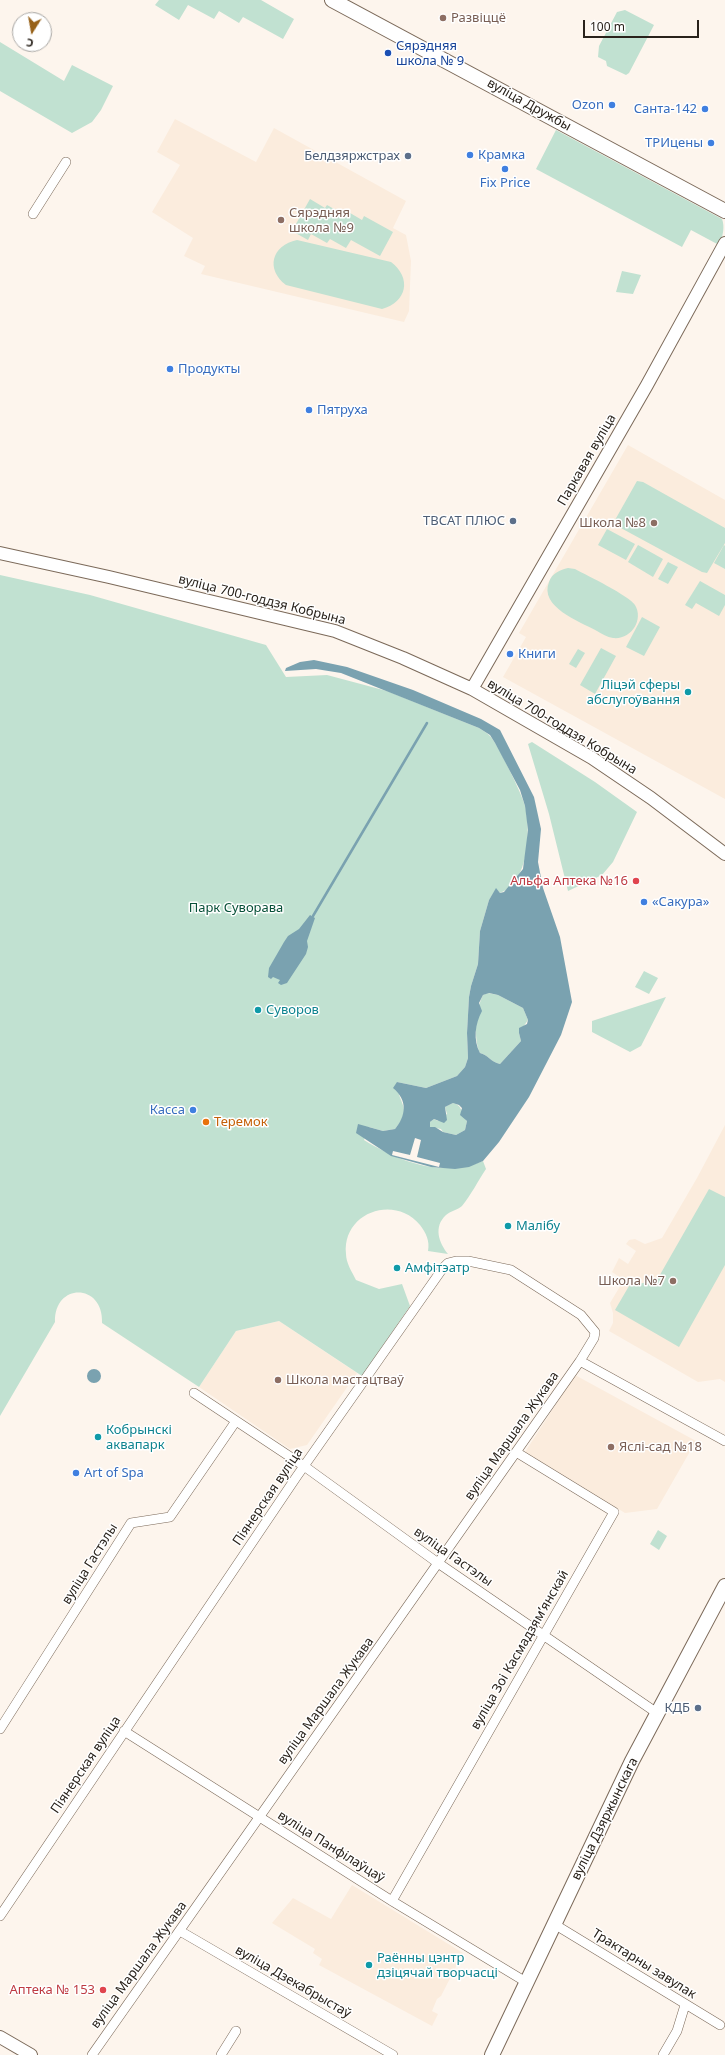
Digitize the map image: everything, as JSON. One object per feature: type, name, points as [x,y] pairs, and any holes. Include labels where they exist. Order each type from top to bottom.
[{"type":"main road","name":"вуліца Дружбы","points":[[332,0],[725,211]]},
{"type":"main road","name":"вуліца Дзяржынскага","points":[[492,2055],[632,1761],[725,1586]]},
{"type":"street","points":[[33,214],[66,162]]},
{"type":"street","name":"Паркавая вуліца","points":[[472,689],[647,385],[725,243]]},
{"type":"street","name":"вуліца 700-годдзя Кобрына","points":[[0,553],[109,577],[335,631],[472,689],[592,758],[650,798],[725,854]]},
{"type":"street","name":"Піянерская вуліца","points":[[0,1916],[304,1466],[448,1263],[468,1261],[511,1270],[581,1315],[595,1332],[594,1338],[580,1361]]},
{"type":"street","points":[[580,1361],[725,1441]]},
{"type":"street","name":"вуліца Маршала Жукава","points":[[92,2055],[384,1643],[438,1563],[580,1361]]},
{"type":"street","name":"вуліца Гастэлы","points":[[194,1393],[304,1466],[438,1563],[657,1713]]},
{"type":"street","name":"вуліца Гастэлы","points":[[0,1729],[131,1523],[170,1517],[236,1421]]},
{"type":"street","name":"вуліца Зоі Касмадзямʼянскай","points":[[392,1901],[614,1512],[516,1452]]},
{"type":"street","name":"вуліца Панфілаўцаў","points":[[124,1731],[259,1818],[526,1982]]},
{"type":"street","name":"Трактарны завулак","points":[[554,1924],[720,2025]]},
{"type":"street","name":"вуліца Дзекабрыстаў","points":[[180,1931],[393,2055]]},
{"type":"street","points":[[663,2055],[677,2031],[685,2005]]},
{"type":"street","points":[[221,2055],[236,2032]]},
{"type":"street","points":[[0,2037],[31,2055]]},
{"type":"shaded area","name":"Сярэдняя школа №9","points":[[175,119],[256,162],[274,128],[406,201],[393,228],[406,235],[411,261],[409,311],[404,322],[201,274],[205,266],[184,256],[193,238],[152,212],[180,165],[157,152]]},
{"type":"shaded area","points":[[628,445],[725,500],[725,799],[503,677],[526,637],[519,633]]},
{"type":"shaded area","name":"Школа №7","points":[[725,1125],[725,1382],[720,1379],[698,1382],[609,1331],[613,1323],[613,1313],[610,1303],[622,1283],[621,1278],[612,1272],[619,1258],[628,1264],[636,1251],[626,1244],[629,1240],[635,1239],[645,1244],[662,1238],[697,1178]]},
{"type":"shaded area","name":"Школа мастацтваў","points":[[279,1321],[357,1373],[307,1445],[290,1449],[199,1387],[236,1331]]},
{"type":"shaded area","name":"Яслі-сад №18","points":[[575,1375],[696,1441],[657,1509],[625,1513],[525,1452]]},
{"type":"shaded area","points":[[352,1885],[463,1953],[441,1996],[437,1999],[432,2011],[438,2014],[432,2026],[319,1965],[322,1959],[313,1953],[315,1949],[272,1923],[293,1898],[331,1919]]},
{"type":"green space","points":[[159,0],[261,0],[294,19],[283,39],[243,17],[239,23],[219,11],[214,19],[188,5],[179,20],[155,5]]},
{"type":"green space","points":[[625,10],[654,25],[629,73],[626,75],[607,66],[606,61],[598,57],[599,46],[617,12]]},
{"type":"green space","points":[[0,42],[12,49],[12,52],[16,52],[64,81],[72,65],[113,86],[101,110],[92,122],[72,133],[0,91]]},
{"type":"green space","points":[[556,130],[722,219],[723,232],[719,245],[691,230],[682,247],[536,169]]},
{"type":"green space","points":[[310,199],[325,208],[327,205],[343,214],[345,210],[362,220],[364,216],[393,232],[380,256],[351,240],[346,248],[330,239],[327,243],[311,234],[308,240],[292,231]]},
{"type":"green space","points":[[297,240],[391,262],[398,268],[402,275],[404,289],[397,301],[382,309],[286,285],[279,279],[275,272],[274,258],[282,247]]},
{"type":"green space","points":[[622,271],[641,275],[633,294],[616,292]]},
{"type":"green space","points":[[637,481],[643,482],[725,528],[725,543],[707,573],[702,572],[619,527],[615,520]]},
{"type":"green space","points":[[607,529],[635,544],[626,560],[598,545]]},
{"type":"green space","points":[[638,545],[663,559],[653,577],[628,562]]},
{"type":"green space","points":[[724,545],[725,546],[725,569],[714,563]]},
{"type":"green space","points":[[668,562],[678,567],[668,584],[658,579]]},
{"type":"green space","points":[[568,568],[575,569],[631,601],[635,605],[638,617],[634,628],[625,636],[619,638],[609,637],[571,618],[555,606],[547,591],[550,579],[554,574]]},
{"type":"green space","name":"Парк Суворава","points":[[0,575],[90,595],[266,645],[286,677],[327,675],[387,691],[479,728],[485,732],[498,747],[514,780],[523,800],[527,816],[528,829],[526,855],[517,878],[510,887],[500,893],[496,889],[489,900],[480,931],[478,964],[469,997],[467,1033],[468,1058],[465,1067],[457,1076],[426,1088],[397,1082],[399,1096],[404,1110],[401,1122],[395,1129],[383,1131],[369,1127],[364,1140],[392,1155],[422,1165],[437,1168],[452,1168],[468,1166],[483,1161],[486,1169],[462,1206],[450,1212],[442,1220],[439,1235],[442,1245],[448,1254],[428,1251],[427,1237],[420,1225],[409,1216],[397,1211],[384,1210],[372,1212],[361,1219],[352,1228],[347,1240],[346,1257],[356,1280],[379,1289],[402,1284],[410,1306],[362,1376],[279,1321],[236,1331],[199,1387],[102,1323],[101,1310],[95,1300],[88,1295],[79,1292],[70,1294],[62,1300],[57,1309],[55,1322],[0,1416]]},
{"type":"green space","points":[[700,581],[725,595],[725,605],[719,616],[696,603],[692,609],[685,605]]},
{"type":"green space","points":[[642,617],[660,627],[644,656],[626,647]]},
{"type":"green space","points":[[601,648],[616,656],[595,694],[580,685]]},
{"type":"green space","points":[[578,649],[585,653],[576,668],[569,664]]},
{"type":"green space","points":[[532,742],[595,782],[637,812],[613,862],[602,875],[568,891],[549,814],[528,744]]},
{"type":"green space","points":[[644,971],[658,978],[649,994],[635,987]]},
{"type":"green space","points":[[488,993],[498,995],[523,1008],[528,1020],[519,1033],[521,1041],[500,1064],[480,1053],[478,1047],[476,1032],[477,1015],[483,995]]},
{"type":"green space","points":[[666,997],[641,1046],[630,1052],[592,1032],[592,1021]]},
{"type":"green space","points":[[453,1103],[459,1106],[467,1121],[465,1130],[456,1135],[443,1132],[441,1129],[430,1127],[430,1122],[434,1119],[438,1121],[447,1114],[445,1107]]},
{"type":"green space","points":[[709,1189],[725,1197],[725,1265],[679,1347],[615,1310],[629,1286],[657,1280]]},
{"type":"green space","points":[[658,1530],[667,1536],[659,1550],[650,1544]]},
{"type":"water","points":[[314,660],[347,667],[413,690],[481,719],[500,730],[534,797],[541,829],[538,862],[543,888],[560,937],[572,1002],[561,1035],[529,1097],[499,1142],[483,1161],[469,1167],[455,1169],[431,1167],[391,1156],[356,1133],[358,1124],[383,1131],[395,1129],[399,1124],[404,1108],[401,1098],[393,1088],[397,1082],[426,1088],[457,1076],[465,1067],[468,1058],[467,1033],[469,997],[478,964],[480,931],[489,900],[496,888],[500,893],[504,892],[523,869],[528,830],[525,806],[520,790],[490,735],[479,728],[341,673],[316,669],[285,671],[286,668],[300,662]],"holes":[[[489,993],[498,995],[523,1008],[528,1020],[527,1024],[519,1028],[521,1041],[500,1064],[480,1053],[476,1043],[476,1027],[482,1011],[479,1003],[483,995]],[[453,1103],[462,1108],[460,1115],[467,1121],[465,1130],[456,1135],[443,1132],[435,1127],[430,1127],[430,1122],[434,1119],[444,1123],[447,1120],[445,1107]]]},
{"type":"water","points":[[310,915],[315,918],[307,941],[308,947],[306,954],[287,983],[281,985],[278,983],[280,980],[273,977],[271,979],[268,977],[269,968],[288,936],[299,929]]},
{"type":"water","points":[[91,1369],[97,1369],[101,1373],[101,1379],[97,1383],[91,1383],[87,1379],[87,1373]]},
{"type":"pier","points":[[415,1138],[421,1140],[417,1157],[440,1163],[439,1167],[392,1155],[393,1151],[410,1155]]},
{"type":"waterway","points":[[313,916],[427,723]]},
{"type":"place","name":"Развіццё","points":[[443,18]]},
{"type":"place","name":"Сярэдняя школа № 9","points":[[388,53]]},
{"type":"place","name":"Ozon","points":[[612,105]]},
{"type":"place","name":"Санта-142","points":[[705,109]]},
{"type":"place","name":"ТРИцены","points":[[711,143]]},
{"type":"place","name":"Крамка","points":[[470,155]]},
{"type":"place","name":"Белдзяржстрах","points":[[408,156]]},
{"type":"place","name":"Fix Price","points":[[505,169]]},
{"type":"place","name":"Сярэдняя школа №9","points":[[281,220]]},
{"type":"place","name":"Продукты","points":[[170,369]]},
{"type":"place","name":"Пятруха","points":[[309,410]]},
{"type":"place","name":"ТВСАТ ПЛЮС","points":[[513,521]]},
{"type":"place","name":"Школа №8","points":[[654,523]]},
{"type":"place","name":"Книги","points":[[510,654]]},
{"type":"place","name":"Ліцэй сферы абслугоўвання","points":[[688,692]]},
{"type":"place","name":"Альфа Аптека №16","points":[[636,881]]},
{"type":"place","name":"«Сакура»","points":[[644,902]]},
{"type":"place","name":"Суворов","points":[[258,1010]]},
{"type":"place","name":"Касса","points":[[193,1110]]},
{"type":"place","name":"Теремок","points":[[206,1122]]},
{"type":"place","name":"Малібу","points":[[508,1226]]},
{"type":"place","name":"Амфітэатр","points":[[397,1268]]},
{"type":"place","name":"Школа №7","points":[[673,1281]]},
{"type":"place","name":"Школа мастацтваў","points":[[278,1380]]},
{"type":"place","name":"Кобрынскі аквапарк","points":[[98,1437]]},
{"type":"place","name":"Яслі-сад №18","points":[[611,1447]]},
{"type":"place","name":"Art of Spa","points":[[76,1473]]},
{"type":"place","name":"КДБ","points":[[698,1708]]},
{"type":"place","name":"Раённы цэнтр дзіцячай творчасці","points":[[369,1965]]},
{"type":"place","name":"Аптека № 153","points":[[103,1990]]}]
